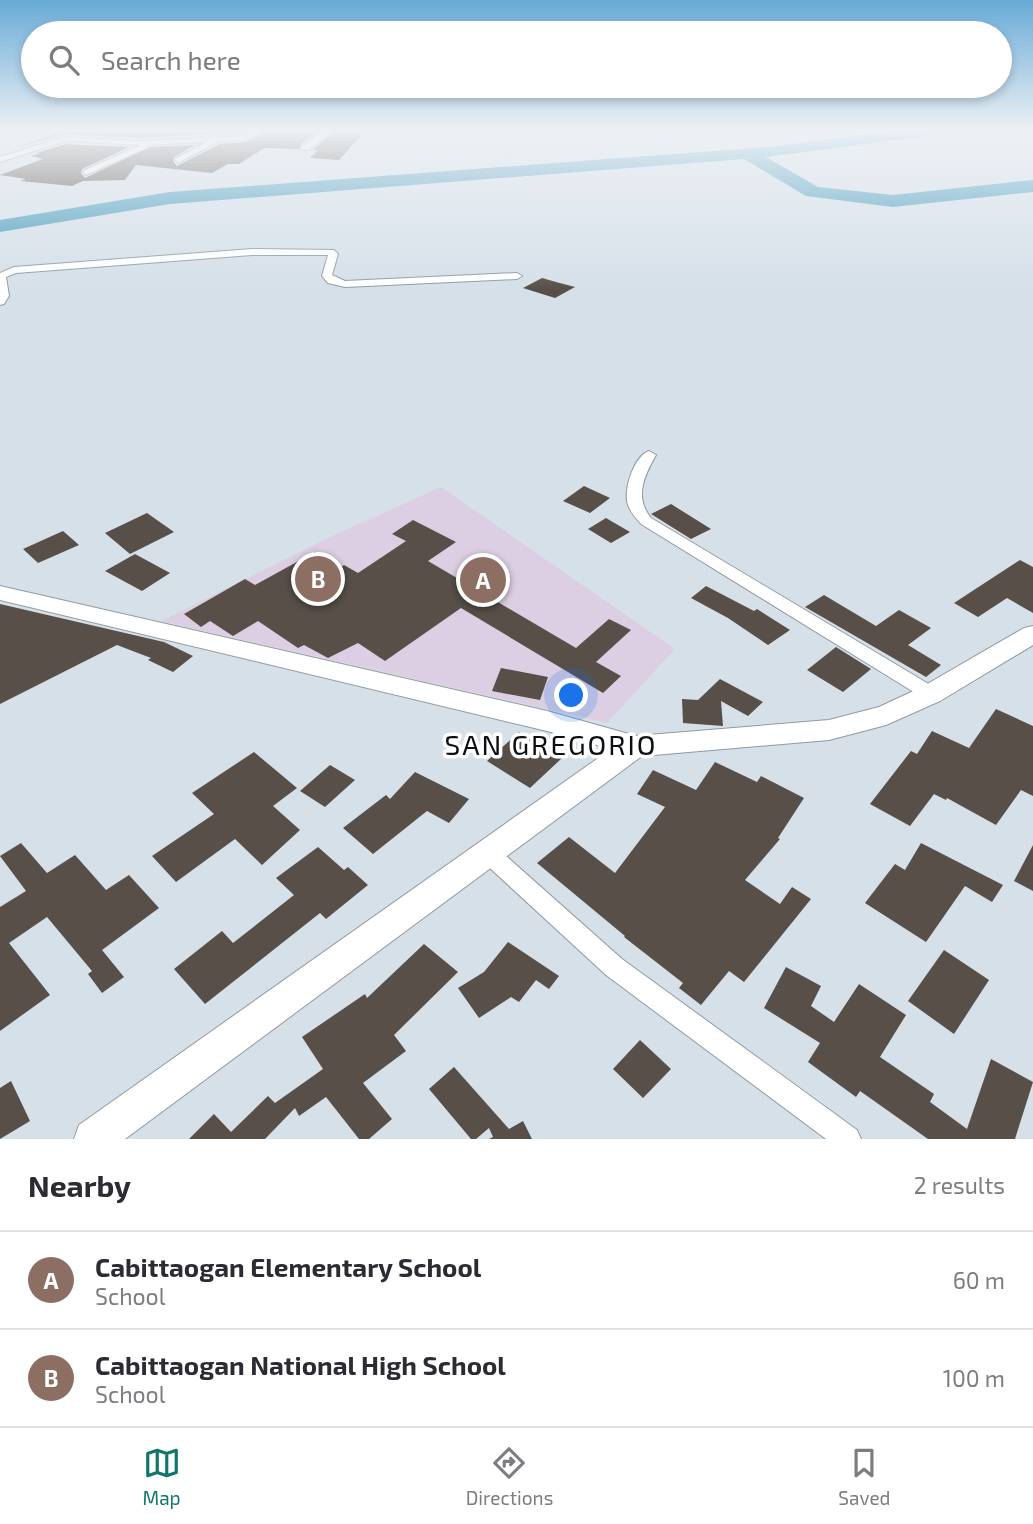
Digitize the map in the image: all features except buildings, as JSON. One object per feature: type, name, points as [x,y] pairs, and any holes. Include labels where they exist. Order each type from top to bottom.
[{"type":"street","points":[[0,302],[4,296],[1,276],[14,270],[252,253],[328,251],[333,254],[327,276],[332,281],[345,284],[517,276]]},
{"type":"street","points":[[649,455],[638,477],[633,497],[634,506],[646,521],[931,694]]},
{"type":"street","points":[[0,593],[547,721],[636,746],[829,730],[886,715],[931,694],[1032,637]]},
{"type":"street","points":[[93,1139],[636,746]]},
{"type":"street","points":[[488,853],[614,967],[848,1139]]},
{"type":"shaded area","points":[[441,487],[675,649],[607,723],[161,621],[328,538]]},
{"type":"waterway","points":[[0,226],[170,198],[349,184]]},
{"type":"waterway","points":[[800,184],[813,192],[893,201],[1033,186]]},
{"type":"place","name":"Cabittaogan National High School","points":[[318,579]]},
{"type":"place","name":"Cabittaogan Elementary School","points":[[483,580]]},
{"type":"district","name":"SAN GREGORIO","points":[[551,745]]}]
